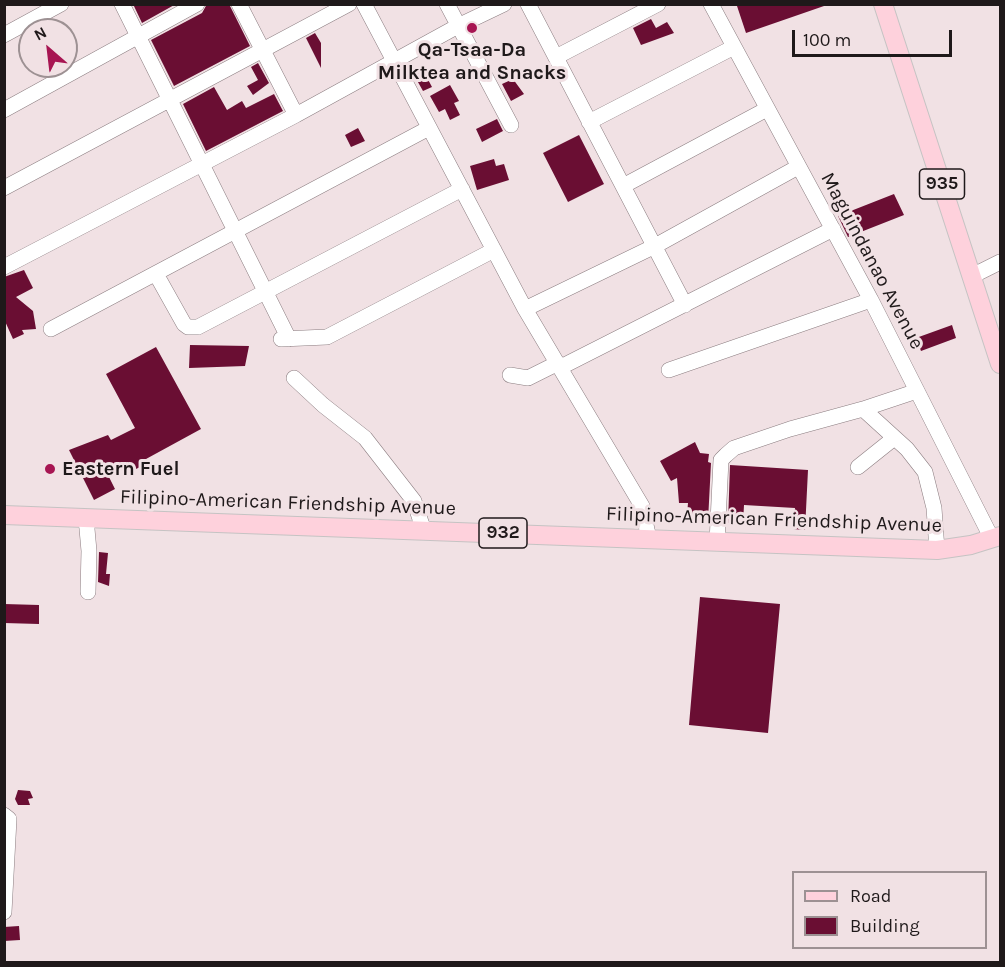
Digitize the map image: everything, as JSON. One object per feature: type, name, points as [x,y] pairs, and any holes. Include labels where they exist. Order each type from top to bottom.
[{"type":"main road","name":"935","points":[[883,4],[1000,364]]},
{"type":"main road","name":"Filipino-American Friendship Avenue","points":[[4,515],[937,550],[996,538]]},
{"type":"street","points":[[4,35],[61,4]]},
{"type":"street","points":[[122,4],[172,99],[201,165],[265,294],[284,339],[327,337],[494,250]]},
{"type":"street","points":[[4,110],[198,4]]},
{"type":"street","points":[[239,4],[297,116]]},
{"type":"street","points":[[4,188],[349,4]]},
{"type":"street","points":[[364,4],[525,309],[642,506],[649,539]]},
{"type":"street","points":[[447,4],[511,125]]},
{"type":"street","points":[[7,261],[297,116],[458,26],[504,4]]},
{"type":"street","points":[[528,4],[685,305]]},
{"type":"street","points":[[556,57],[658,4]]},
{"type":"street","name":"Maguindanao Avenue","points":[[711,4],[996,538]]},
{"type":"street","points":[[589,122],[734,47]]},
{"type":"street","points":[[623,186],[767,109]]},
{"type":"street","points":[[51,329],[429,128]]},
{"type":"street","points":[[525,309],[655,246],[798,167]]},
{"type":"street","points":[[156,274],[188,327],[198,327],[462,189]]},
{"type":"street","points":[[510,375],[528,378],[559,365],[685,305],[833,229]]},
{"type":"street","points":[[972,276],[1000,262]]},
{"type":"street","points":[[669,370],[871,300]]},
{"type":"street","points":[[294,378],[323,405],[365,438],[414,501],[424,531]]},
{"type":"street","points":[[717,542],[721,460],[734,448],[917,392]]},
{"type":"street","points":[[863,409],[893,439],[907,449],[928,478],[934,508],[937,550]]},
{"type":"street","points":[[858,467],[893,439]]},
{"type":"street","points":[[86,518],[89,551],[88,592]]},
{"type":"street","points":[[4,815],[9,819],[4,912]]},
{"type":"building","points":[[133,4],[176,4],[142,23]]},
{"type":"building","points":[[207,4],[229,4],[250,46],[174,86],[151,40],[202,13]]},
{"type":"building","points":[[743,4],[823,4],[824,6],[746,33],[737,6]]},
{"type":"building","points":[[651,19],[656,28],[667,22],[674,33],[641,45],[633,28]]},
{"type":"building","points":[[315,33],[321,43],[321,68],[306,38]]},
{"type":"building","points":[[258,63],[269,83],[253,95],[247,86],[258,80],[251,67]]},
{"type":"building","points":[[423,70],[432,87],[423,91],[414,75]]},
{"type":"building","points":[[513,79],[524,94],[511,101],[502,84]]},
{"type":"building","points":[[450,85],[459,101],[454,103],[460,115],[450,120],[445,109],[439,112],[430,96]]},
{"type":"building","points":[[214,87],[227,110],[242,101],[246,108],[274,94],[283,111],[206,151],[183,104]]},
{"type":"building","points":[[497,119],[503,131],[482,142],[476,129]]},
{"type":"building","points":[[358,128],[365,141],[351,147],[345,135]]},
{"type":"building","points":[[579,135],[604,184],[568,202],[543,153]]},
{"type":"building","points":[[494,159],[496,166],[504,164],[509,180],[477,190],[470,166]]},
{"type":"building","points":[[894,194],[904,215],[848,237],[838,216]]},
{"type":"building","points":[[24,270],[33,288],[16,297],[33,311],[36,329],[22,330],[24,334],[13,339],[4,319],[4,277]]},
{"type":"building","points":[[952,325],[956,338],[921,351],[916,338]]},
{"type":"building","points":[[190,345],[249,346],[245,366],[189,368]]},
{"type":"building","points":[[156,347],[201,429],[146,459],[148,463],[130,472],[128,467],[109,477],[115,489],[94,500],[69,450],[108,435],[111,440],[135,428],[106,374]]},
{"type":"building","points":[[695,442],[700,453],[709,454],[708,462],[711,463],[708,521],[702,521],[702,516],[687,515],[688,503],[679,503],[677,478],[671,481],[660,461]]},
{"type":"building","points":[[730,465],[808,470],[805,530],[793,529],[795,508],[744,505],[743,524],[728,523]]},
{"type":"building","points":[[99,552],[108,553],[106,574],[110,574],[109,586],[98,582]]},
{"type":"building","points":[[700,597],[780,604],[768,733],[689,725]]},
{"type":"building","points":[[4,604],[39,605],[39,624],[4,623]]},
{"type":"building","points":[[18,790],[30,791],[33,798],[28,799],[30,805],[18,805],[15,799]]},
{"type":"building","points":[[19,926],[20,940],[4,941],[4,927]]},
{"type":"place","name":"Qa-Tsaa-Da Milktea and Snacks","points":[[472,28]]},
{"type":"place","name":"Eastern Fuel","points":[[50,469]]}]
